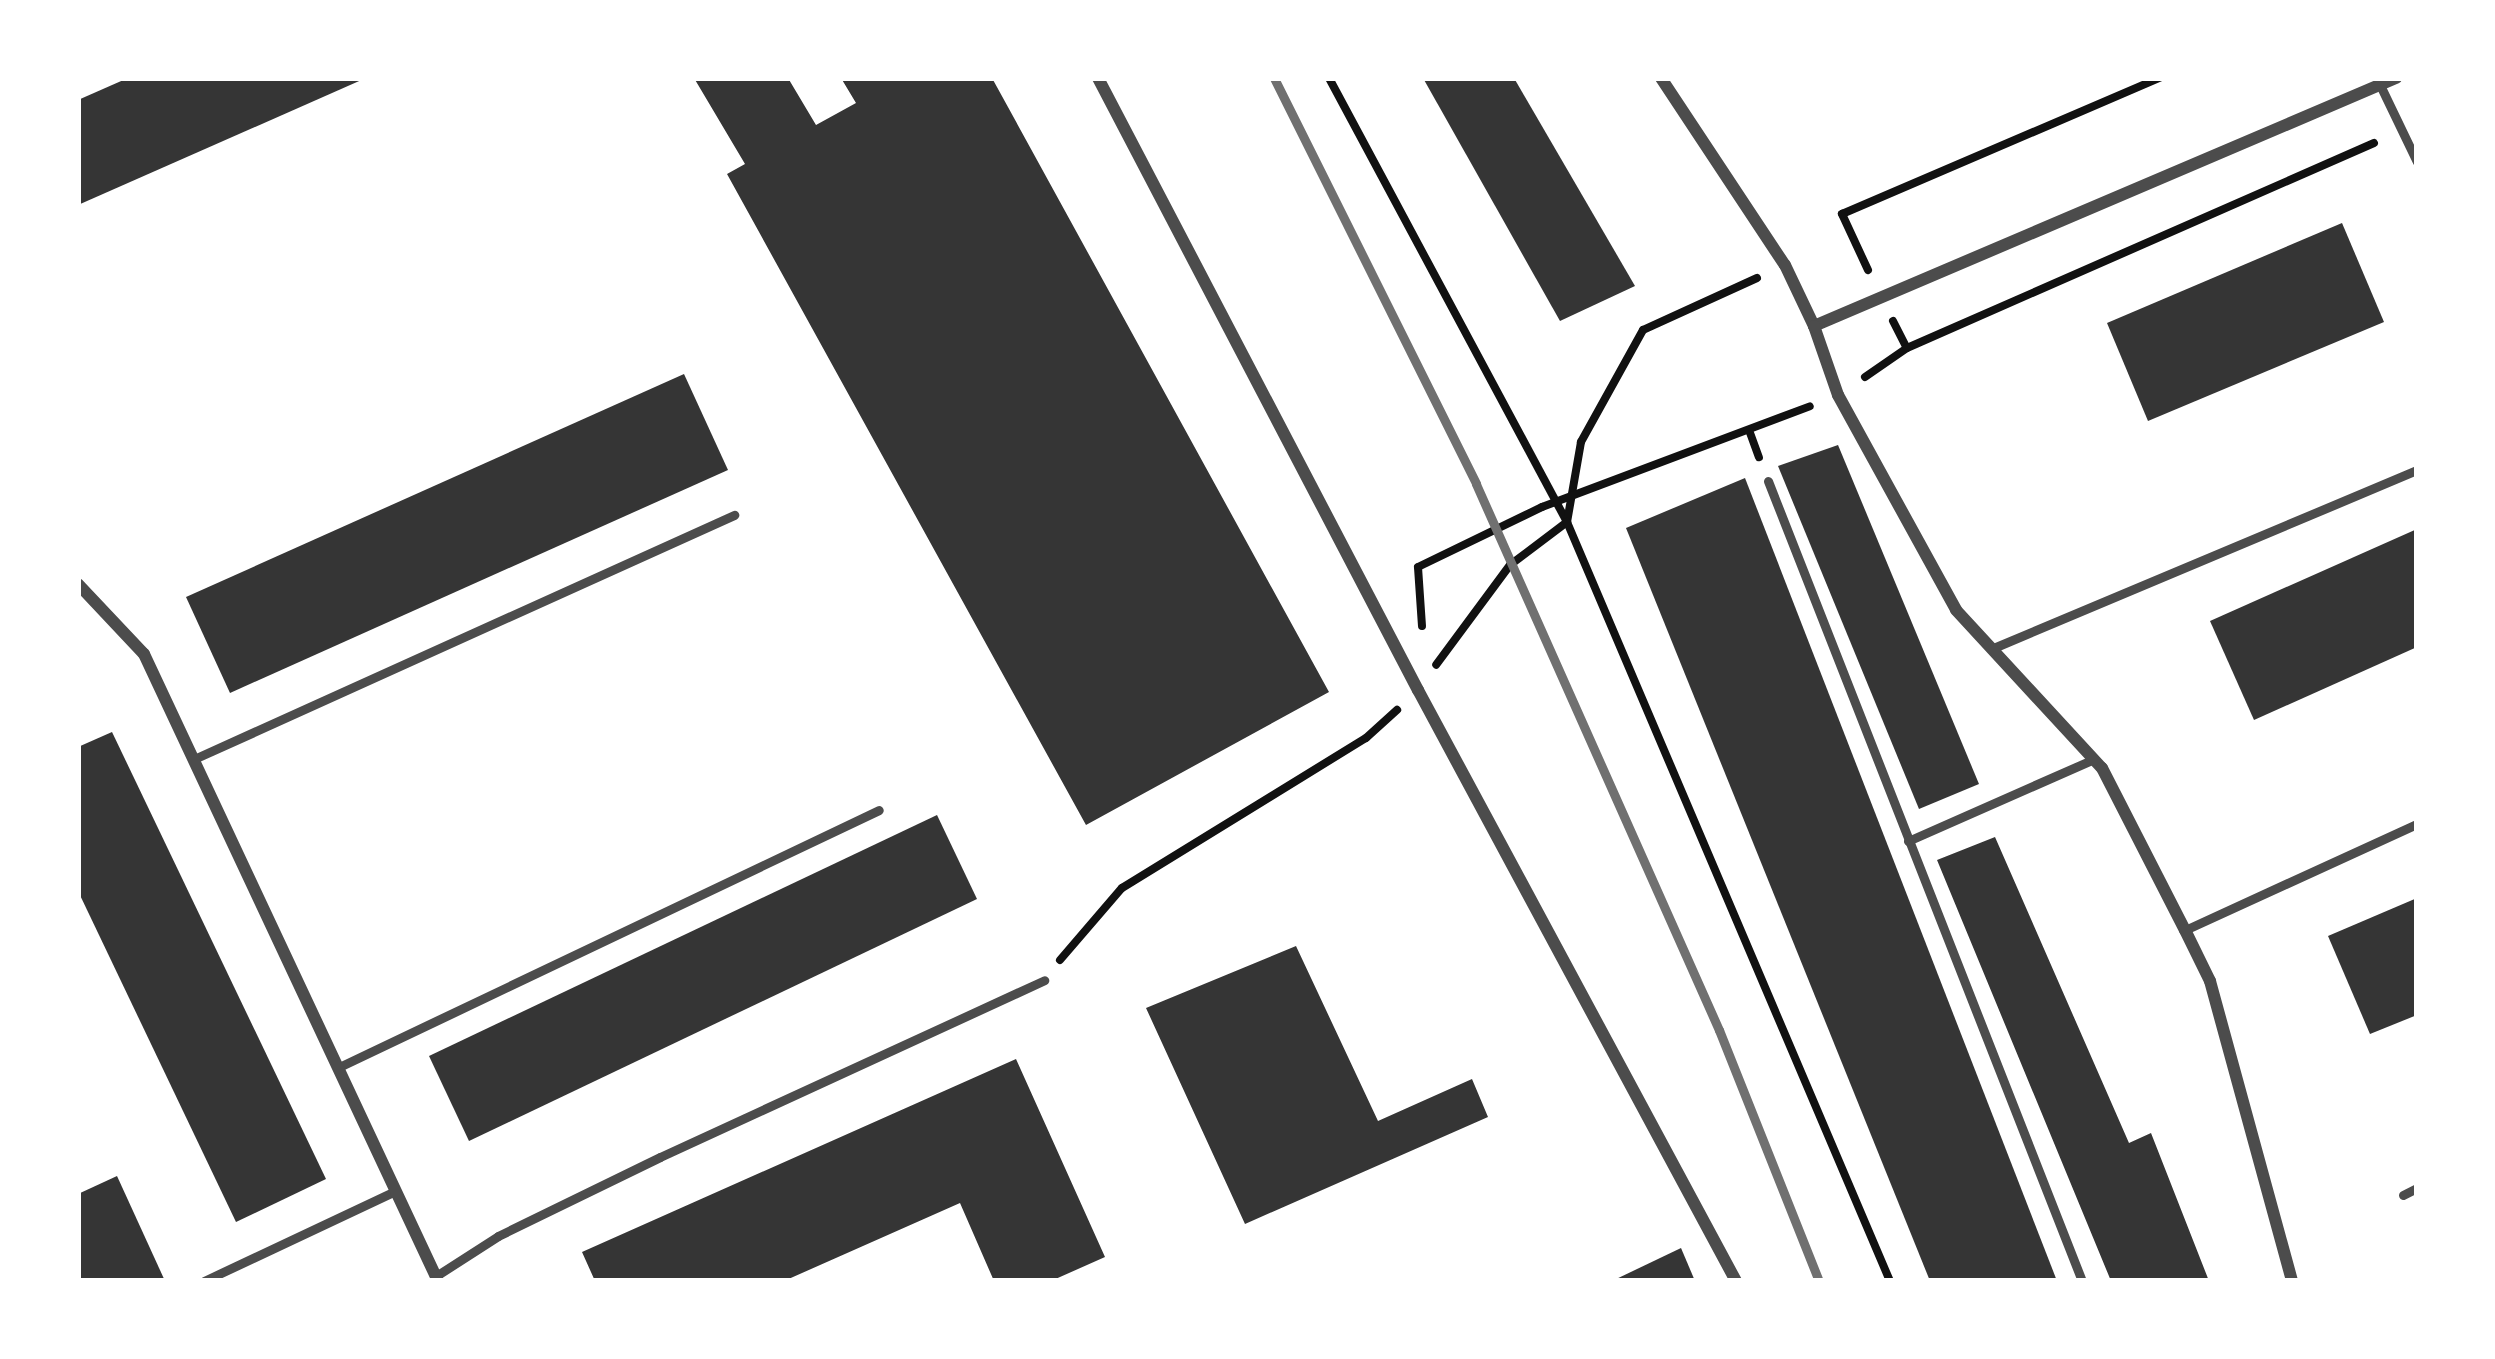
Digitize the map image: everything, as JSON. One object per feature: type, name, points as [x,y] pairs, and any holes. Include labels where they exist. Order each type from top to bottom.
[{"type":"street","points":[[1098,78],[1418,690],[1736,1281]]},
{"type":"street","points":[[1660,78],[1785,265],[1814,326],[1838,395],[1956,610],[2093,759],[2185,930],[2210,981],[2292,1281]]},
{"type":"street","points":[[1814,326],[2396,78]]},
{"type":"street","points":[[78,584],[144,655],[437,1278]]},
{"type":"lane","points":[[2380,85],[2417,162]]},
{"type":"lane","points":[[1991,649],[2417,470]]},
{"type":"lane","points":[[1768,481],[2082,1281]]},
{"type":"lane","points":[[194,759],[734,514]]},
{"type":"lane","points":[[1908,842],[2093,759]]},
{"type":"lane","points":[[337,1068],[879,810]]},
{"type":"lane","points":[[2185,930],[2417,824]]},
{"type":"lane","points":[[437,1278],[499,1236],[1044,980]]},
{"type":"lane","points":[[2403,1195],[2417,1188]]},
{"type":"lane","points":[[204,1281],[395,1191]]},
{"type":"path","points":[[1329,78],[1567,522],[1890,1281]]},
{"type":"path","points":[[1842,214],[2160,78]]},
{"type":"path","points":[[1418,690],[1418,567],[1542,507],[1838,395],[1907,348],[2402,131]]},
{"type":"path","points":[[1044,980],[1122,888],[1366,738],[1418,690],[1510,565],[1567,522],[1581,442],[1643,330],[1785,265]]},
{"type":"building","points":[[128,78],[366,78],[78,205],[78,100]]},
{"type":"building","points":[[694,78],[788,78],[816,125],[856,103],[841,78],[992,78],[1329,692],[1086,825],[727,174],[745,164]]},
{"type":"building","points":[[1423,78],[1514,78],[1635,286],[1560,321]]},
{"type":"building","points":[[2342,223],[2384,322],[2148,421],[2107,323]]},
{"type":"building","points":[[684,374],[728,470],[230,693],[186,597]]},
{"type":"building","points":[[1838,445],[1979,784],[1919,809],[1778,466]]},
{"type":"building","points":[[1745,478],[2057,1281],[1930,1281],[1626,528]]},
{"type":"building","points":[[2417,529],[2417,647],[2254,720],[2210,621]]},
{"type":"building","points":[[112,732],[326,1179],[236,1222],[78,891],[78,747]]},
{"type":"building","points":[[937,815],[977,899],[469,1141],[429,1056]]},
{"type":"building","points":[[1995,837],[2129,1143],[2151,1133],[2209,1281],[2111,1281],[1937,860]]},
{"type":"building","points":[[2417,898],[2417,1015],[2370,1034],[2328,936]]},
{"type":"building","points":[[1296,946],[1378,1121],[1472,1079],[1488,1117],[1245,1224],[1146,1008]]},
{"type":"building","points":[[1016,1059],[1105,1257],[1051,1281],[994,1281],[960,1203],[784,1281],[595,1281],[582,1252]]},
{"type":"building","points":[[117,1176],[165,1281],[78,1281],[78,1194]]},
{"type":"building","points":[[1681,1248],[1695,1281],[1612,1281]]},
{"type":"railway","points":[[1274,78],[1476,484],[1719,1030],[1819,1281]]}]
